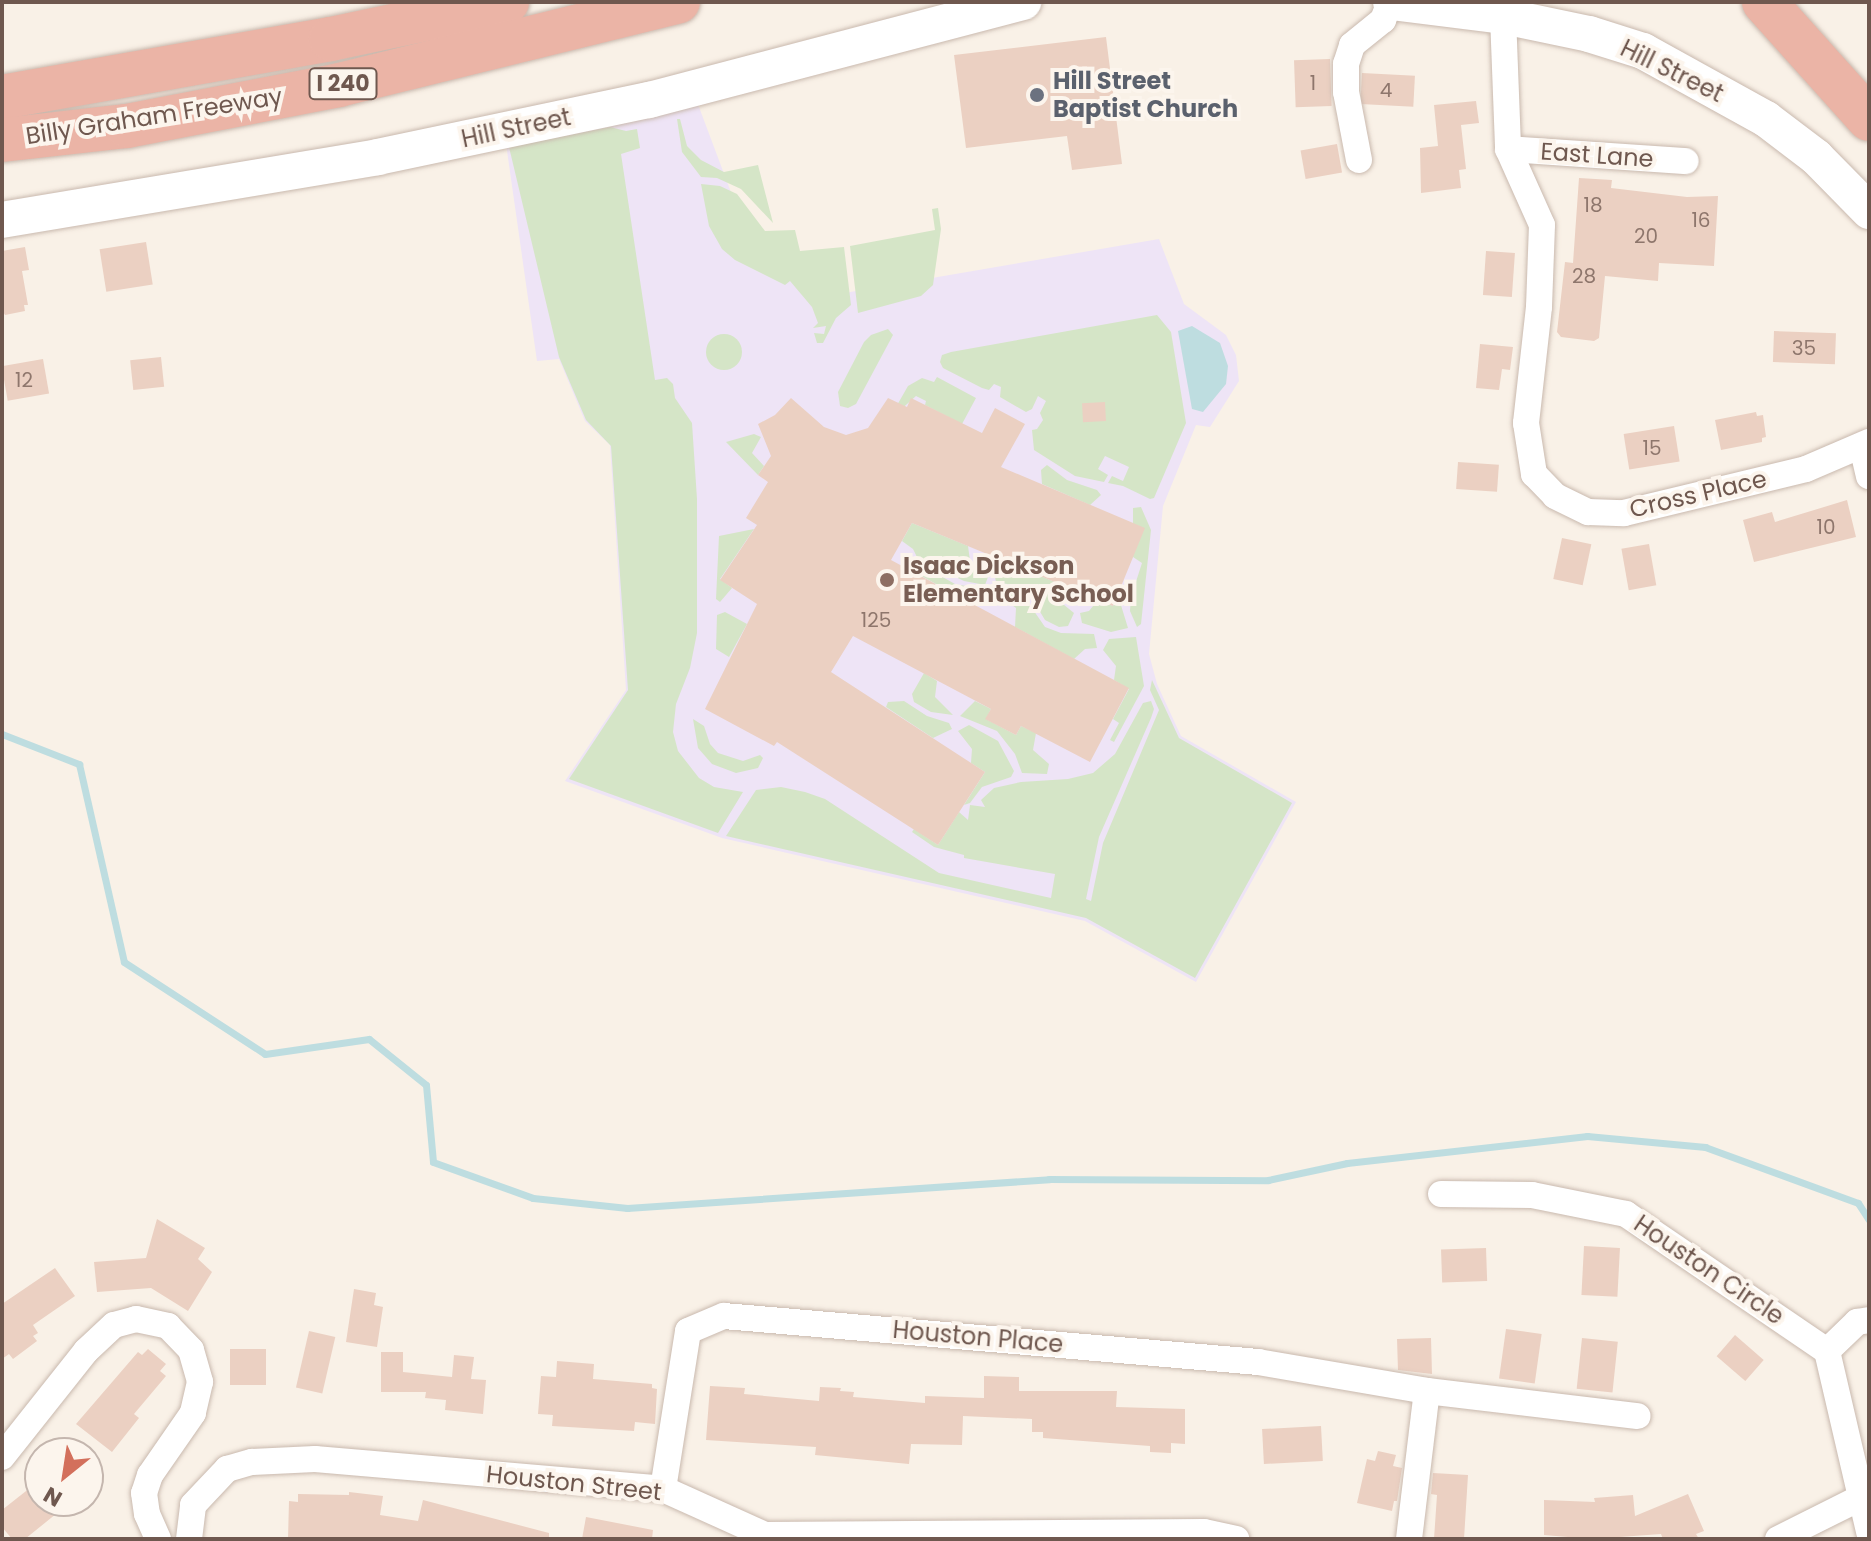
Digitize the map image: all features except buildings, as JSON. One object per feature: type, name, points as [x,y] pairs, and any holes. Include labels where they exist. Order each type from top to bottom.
[{"type":"highway","points":[[331,39],[431,2]]},
{"type":"highway","name":"Billy Graham Freeway","points":[[2,97],[331,39],[507,2]]},
{"type":"highway","name":"Billy Graham Freeway","points":[[2,140],[127,126],[339,85],[678,2]]},
{"type":"highway","points":[[1764,2],[1869,119]]},
{"type":"highway","points":[[2,157],[197,132],[339,85]]},
{"type":"street","name":"Hill Street","points":[[2,220],[378,157],[619,106],[1023,2]]},
{"type":"street","name":"Hill Street","points":[[1390,2],[1503,16],[1589,34],[1643,51],[1766,119],[1816,157],[1869,211]]},
{"type":"street","points":[[1359,160],[1346,92],[1346,64],[1352,45],[1383,20],[1390,2]]},
{"type":"street","points":[[1503,16],[1508,149]]},
{"type":"street","name":"East Lane","points":[[1508,149],[1686,161]]},
{"type":"street","name":"Cross Place","points":[[1508,149],[1542,225],[1539,307],[1526,423],[1534,474],[1555,496],[1588,512],[1624,513],[1806,469],[1865,444]]},
{"type":"street","points":[[1865,444],[1869,476]]},
{"type":"street","name":"Houston Circle","points":[[1441,1194],[1532,1195],[1626,1214],[1827,1351]]},
{"type":"street","name":"Houston Place","points":[[663,1489],[688,1331],[724,1316],[1258,1362],[1427,1391],[1638,1416]]},
{"type":"street","points":[[2,1457],[86,1351],[114,1325],[136,1319],[168,1326],[191,1350],[200,1382],[193,1413],[150,1475],[144,1493],[147,1514],[158,1539]]},
{"type":"street","points":[[1869,1320],[1857,1322],[1827,1351],[1869,1532]]},
{"type":"street","points":[[1409,1539],[1427,1391]]},
{"type":"street","name":"Houston Street","points":[[189,1539],[193,1505],[227,1469],[252,1462],[315,1459],[663,1489],[765,1535],[1204,1532],[1236,1539]]},
{"type":"street","points":[[1778,1539],[1860,1498]]},
{"type":"shaded area","name":"Isaac Dickson Elementary School","points":[[696,99],[750,243],[827,296],[1159,239],[1184,304],[1226,335],[1236,355],[1239,381],[1210,427],[1196,425],[1163,506],[1149,654],[1157,684],[1181,736],[1296,802],[1196,982],[1085,921],[722,838],[565,781],[626,690],[610,445],[585,421],[559,359],[537,361],[506,144]]},
{"type":"green space","points":[[677,119],[680,119],[687,146],[701,160],[724,172],[758,165],[773,223],[741,189],[717,178],[701,177],[682,152]]},
{"type":"green space","points":[[610,127],[626,131],[637,129],[640,148],[621,154],[655,380],[667,378],[673,384],[675,398],[692,423],[697,499],[697,633],[690,668],[676,704],[673,732],[678,751],[699,778],[714,787],[743,792],[718,833],[569,779],[628,690],[611,446],[586,420],[559,357],[509,147]]},
{"type":"green space","points":[[701,184],[720,186],[737,194],[765,231],[795,230],[800,251],[844,247],[851,305],[836,318],[823,343],[817,343],[814,333],[824,334],[826,326],[813,328],[818,323],[812,307],[790,281],[785,285],[735,260],[722,249],[709,226]]},
{"type":"green space","points":[[938,208],[941,229],[933,285],[921,296],[858,313],[850,246],[935,230],[932,209]]},
{"type":"green space","points":[[1157,315],[1171,332],[1186,423],[1154,498],[1150,499],[1123,486],[1108,483],[1112,476],[1123,481],[1129,467],[1105,456],[1098,469],[1108,475],[1104,482],[1075,476],[1034,450],[1032,430],[1037,429],[1043,420],[1040,413],[1046,401],[1038,396],[1032,409],[1026,412],[1000,397],[1001,387],[994,384],[989,390],[982,388],[943,368],[940,362],[942,355],[951,352]]},
{"type":"green space","points":[[888,329],[893,335],[856,404],[848,408],[840,406],[838,392],[864,342],[871,335]]},
{"type":"green space","points":[[724,334],[737,339],[742,352],[737,365],[724,370],[711,365],[706,352],[711,339]]},
{"type":"green space","points":[[937,377],[976,398],[962,424],[925,405],[926,401],[916,396],[888,421],[908,386],[922,378],[934,382]]},
{"type":"green space","points":[[754,434],[761,437],[752,453],[764,466],[758,475],[726,442]]},
{"type":"green space","points":[[1047,465],[1067,480],[1097,490],[1101,495],[1090,505],[1042,484],[1041,470]]},
{"type":"green space","points":[[1141,507],[1151,530],[1141,624],[1137,627],[1130,611],[1131,597],[1142,563],[1133,557],[1133,508]]},
{"type":"green space","points":[[912,523],[968,546],[971,568],[988,577],[985,585],[964,581],[918,559],[913,549],[902,541]]},
{"type":"green space","points":[[754,529],[720,579],[732,588],[720,602],[716,599],[719,536]]},
{"type":"green space","points":[[1010,563],[1057,583],[1058,600],[1074,613],[1068,626],[1059,627],[1045,620],[1033,600],[1018,586],[996,582],[995,577]]},
{"type":"green space","points":[[923,566],[955,584],[992,591],[994,595],[976,606],[916,573]]},
{"type":"green space","points":[[1007,590],[1018,593],[1027,601],[1045,627],[1061,633],[1094,634],[1097,648],[1085,649],[1074,659],[1015,627],[1016,608],[1000,596]]},
{"type":"green space","points":[[1098,600],[1113,606],[1116,600],[1120,602],[1128,628],[1111,632],[1082,623],[1080,613],[1089,611]]},
{"type":"green space","points":[[725,612],[747,624],[729,657],[716,649],[717,615]]},
{"type":"green space","points":[[1136,637],[1144,686],[1114,742],[1110,740],[1119,723],[1113,719],[1129,689],[1114,680],[1116,666],[1103,650],[1109,639]]},
{"type":"green space","points":[[924,673],[937,681],[935,697],[953,715],[931,712],[914,702],[912,694]]},
{"type":"green space","points":[[1152,680],[1179,738],[1292,803],[1195,978],[1086,918],[726,836],[756,790],[781,787],[825,799],[939,873],[1051,898],[1055,874],[964,858],[964,855],[934,847],[912,832],[914,829],[938,845],[959,812],[968,820],[970,805],[985,807],[981,800],[994,788],[1093,773],[1115,754],[1143,703],[1151,701],[1154,709],[1151,718],[1099,837],[1086,899],[1091,901],[1103,843],[1159,710],[1150,690]]},
{"type":"green space","points":[[904,701],[927,716],[949,723],[952,729],[933,738],[886,707],[888,702]]},
{"type":"green space","points":[[975,701],[991,709],[986,719],[1016,735],[1021,726],[1036,733],[1033,750],[1049,764],[1047,774],[1022,773],[1015,754],[997,731],[960,716]]},
{"type":"green space","points":[[693,719],[704,726],[710,744],[718,753],[743,761],[760,755],[763,758],[758,768],[736,773],[712,764],[698,748]]},
{"type":"green space","points":[[969,725],[998,741],[1014,771],[1011,777],[982,787],[970,803],[964,805],[985,772],[971,763],[972,749],[958,731]]},
{"type":"water","points":[[1192,326],[1220,343],[1228,366],[1226,384],[1203,412],[1192,409],[1178,331]]},
{"type":"waterway","points":[[2,734],[79,764],[124,962],[265,1054],[369,1039],[426,1085],[433,1162],[533,1198],[627,1208],[1049,1179],[1268,1180],[1347,1163],[1587,1136],[1705,1147],[1858,1203],[1869,1220]]},
{"type":"place","name":"Hill Street Baptist Church","points":[[1037,95]]},
{"type":"place","name":"Isaac Dickson Elementary School","points":[[887,580]]}]
